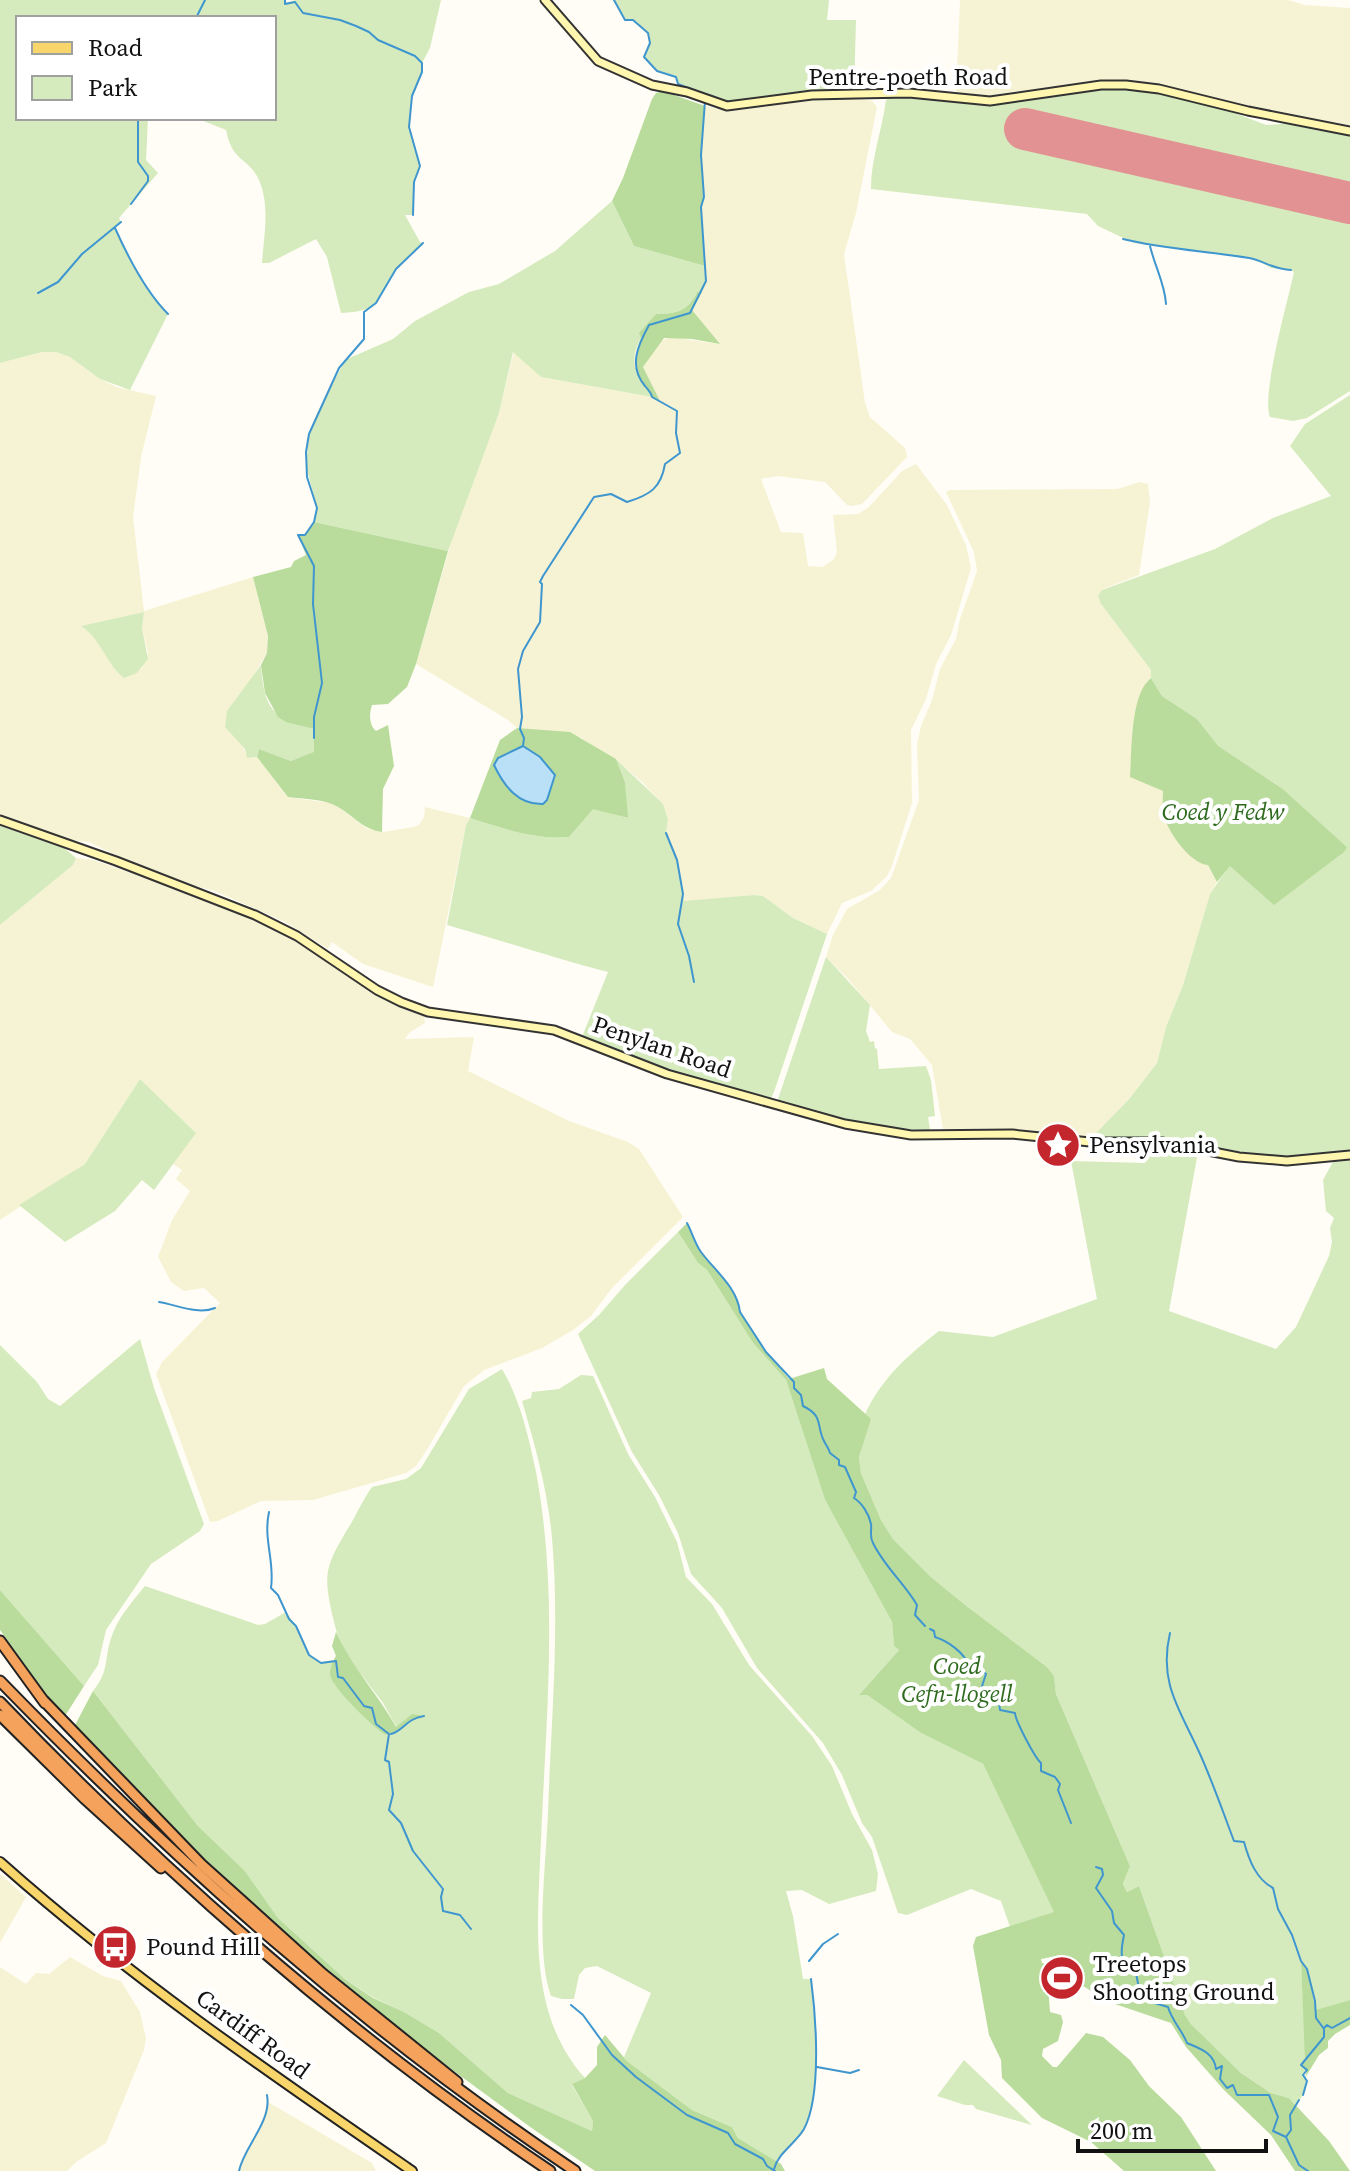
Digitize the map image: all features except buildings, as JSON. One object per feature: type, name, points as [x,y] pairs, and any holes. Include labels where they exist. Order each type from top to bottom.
[{"type":"highway","points":[[0,1641],[76,1742],[171,1841],[204,1882]]},
{"type":"highway","points":[[0,1681],[204,1882],[339,1998],[491,2114],[575,2171]]},
{"type":"highway","points":[[43,1700],[120,1783],[222,1884],[323,1974],[445,2071],[491,2114]]},
{"type":"highway","points":[[0,1702],[195,1894]]},
{"type":"highway","points":[[0,1715],[152,1861],[369,2040],[478,2122],[550,2171]]},
{"type":"main road","name":"Cardiff Road","points":[[0,1862],[47,1905],[148,1983],[412,2171]]},
{"type":"street","name":"Pentre-poeth Road","points":[[545,0],[598,61],[652,85],[687,92],[727,106],[812,95],[856,94],[909,93],[990,101],[1101,85],[1126,85],[1159,89],[1350,131]]},
{"type":"street","name":"Penylan Road","points":[[0,820],[255,915],[297,936],[377,990],[428,1012],[554,1030],[667,1074],[845,1124],[911,1135],[1012,1134],[1090,1142],[1162,1142],[1272,1160],[1350,1155]]},
{"type":"shaded area","points":[[960,0],[1288,0],[1305,5],[1350,8],[1350,127],[1147,84],[1079,83],[1000,97],[956,96]]},
{"type":"shaded area","points":[[856,98],[872,101],[877,107],[856,213],[844,254],[865,403],[870,417],[905,448],[907,457],[862,504],[852,506],[847,505],[825,482],[778,476],[761,479],[781,532],[803,533],[808,566],[823,567],[834,559],[837,552],[833,515],[858,514],[869,507],[902,471],[916,464],[947,505],[966,545],[971,568],[951,635],[936,664],[926,699],[911,730],[912,803],[892,866],[887,876],[871,891],[842,903],[827,934],[793,918],[763,896],[684,902],[677,860],[666,833],[668,820],[662,804],[616,759],[582,738],[517,728],[416,664],[457,522],[499,413],[514,351],[541,377],[659,400],[643,367],[659,342],[670,337],[719,344],[692,310],[706,281],[701,207],[704,197],[701,155],[705,106],[724,110]]},
{"type":"shaded area","points":[[42,352],[56,352],[70,357],[116,387],[156,396],[141,457],[133,517],[144,611],[253,577],[268,636],[267,653],[246,688],[227,711],[248,758],[257,757],[288,797],[330,803],[366,828],[384,832],[419,825],[425,807],[470,818],[466,825],[433,987],[363,964],[332,942],[328,949],[285,922],[215,891],[183,883],[89,842],[67,840],[0,816],[0,363]],"holes":[[[144,612],[142,628],[148,653],[142,668],[127,677],[117,672],[97,640],[82,626]]]},
{"type":"shaded area","points":[[1140,482],[1148,484],[1150,502],[1139,575],[1103,589],[1101,604],[1151,670],[1151,678],[1146,682],[1163,791],[1164,817],[1173,833],[1208,865],[1217,882],[1210,894],[1157,1063],[1130,1098],[1091,1138],[993,1129],[943,1129],[932,1065],[910,1039],[892,1032],[826,957],[833,935],[847,909],[880,890],[891,878],[919,800],[917,745],[921,726],[940,669],[956,639],[977,571],[974,552],[946,492],[1117,489]]},
{"type":"shaded area","points":[[76,858],[93,860],[206,898],[294,938],[380,997],[424,1016],[425,1023],[405,1039],[474,1037],[468,1071],[569,1121],[628,1142],[639,1149],[683,1217],[612,1288],[591,1316],[573,1330],[542,1348],[484,1370],[464,1386],[416,1466],[406,1473],[313,1500],[261,1501],[210,1522],[156,1374],[162,1362],[220,1303],[204,1288],[184,1291],[171,1282],[158,1257],[172,1220],[190,1191],[176,1179],[182,1170],[173,1164],[195,1132],[140,1079],[85,1164],[0,1220],[0,925],[73,865]]},
{"type":"shaded area","points":[[0,1874],[26,1897],[0,1943]]},
{"type":"shaded area","points":[[70,1957],[103,1976],[121,1981],[140,2012],[146,2038],[144,2050],[106,2143],[67,2171],[0,2171],[0,1967],[26,1984],[36,1973],[49,1974]]},
{"type":"shaded area","points":[[268,2102],[372,2163],[376,2171],[239,2171],[252,2140],[257,2136]]},
{"type":"green space","points":[[0,0],[285,0],[285,3],[295,0],[441,0],[430,48],[412,96],[409,126],[420,166],[414,182],[413,215],[405,215],[423,243],[397,268],[373,306],[341,313],[327,257],[316,239],[269,263],[262,263],[265,208],[257,176],[232,148],[226,130],[201,120],[276,120],[276,16],[16,16],[16,120],[148,120],[146,160],[158,173],[119,218],[121,222],[115,228],[145,285],[168,314],[130,390],[100,379],[70,357],[56,352],[42,352],[0,363]]},
{"type":"green space","points":[[614,0],[829,0],[827,20],[856,20],[854,91],[729,102],[678,84],[676,78],[657,71],[644,57],[650,43],[649,33],[633,20],[625,20]]},
{"type":"green space","points":[[1104,89],[1155,92],[1232,112],[1266,125],[1295,123],[1350,135],[1350,391],[1307,418],[1293,421],[1270,417],[1269,389],[1294,272],[1291,270],[1271,268],[1255,259],[1134,243],[1098,226],[1087,214],[871,189],[886,100],[890,97],[993,104]]},
{"type":"green space","points":[[663,91],[705,106],[701,155],[704,197],[701,207],[705,266],[634,246],[612,201],[652,99],[656,93]]},
{"type":"green space","points":[[612,201],[634,246],[705,266],[706,281],[702,292],[697,292],[680,310],[656,314],[637,347],[636,369],[652,397],[541,377],[513,352],[499,413],[448,551],[314,522],[317,508],[306,466],[309,434],[345,360],[393,339],[415,321],[469,292],[499,284],[555,251]]},
{"type":"green space","points":[[697,292],[702,292],[692,310],[720,344],[664,338],[643,367],[660,401],[652,397],[638,374],[639,333],[656,314],[675,312],[685,307]]},
{"type":"green space","points":[[1350,395],[1350,1151],[1266,1156],[1172,1140],[1104,1139],[1095,1134],[1130,1098],[1157,1063],[1210,894],[1229,866],[1347,847],[1283,789],[1217,746],[1197,719],[1162,696],[1151,678],[1151,670],[1098,596],[1102,590],[1215,549],[1273,518],[1331,496],[1290,446],[1305,424]]},
{"type":"green space","points":[[314,522],[448,551],[407,687],[388,704],[372,705],[371,708],[371,723],[376,731],[388,725],[394,766],[383,789],[382,832],[364,825],[332,804],[288,797],[257,757],[259,749],[291,761],[314,752],[314,729],[278,717],[265,693],[261,665],[267,653],[268,636],[253,577],[291,567],[294,561],[306,555],[298,535],[305,535]]},
{"type":"green space","points":[[144,612],[142,628],[148,659],[137,673],[124,678],[81,626]]},
{"type":"green space","points":[[261,665],[268,702],[288,721],[314,729],[314,753],[291,761],[259,749],[257,757],[247,758],[245,749],[225,727],[227,711]]},
{"type":"green space","name":"Coed y Fedw","points":[[1151,678],[1162,696],[1197,719],[1218,746],[1283,789],[1347,847],[1344,852],[1274,905],[1230,866],[1217,882],[1208,865],[1194,859],[1174,836],[1163,812],[1163,791],[1130,777],[1136,710],[1144,686]]},
{"type":"green space","points":[[517,728],[570,732],[616,759],[625,782],[628,818],[593,809],[569,837],[544,837],[470,818],[500,740]]},
{"type":"green space","points":[[616,759],[663,804],[668,820],[666,833],[677,860],[684,901],[763,896],[793,918],[827,934],[770,1100],[667,1070],[582,1037],[608,972],[447,925],[466,825],[470,818],[544,837],[569,837],[593,808],[627,818],[625,782]]},
{"type":"green space","points":[[0,825],[64,848],[76,858],[73,865],[0,925]]},
{"type":"green space","points":[[826,957],[870,1005],[866,1031],[877,1049],[879,1069],[926,1066],[931,1080],[935,1116],[928,1117],[930,1130],[872,1125],[777,1102]]},
{"type":"green space","points":[[140,1079],[196,1133],[154,1190],[142,1180],[115,1211],[65,1242],[19,1205],[85,1164]]},
{"type":"green space","points":[[1145,1144],[1198,1152],[1169,1311],[1276,1349],[1296,1327],[1329,1256],[1332,1242],[1330,1228],[1334,1218],[1326,1211],[1323,1180],[1334,1160],[1350,1158],[1350,2000],[1315,2011],[1315,2001],[1301,1963],[1307,2070],[1303,2075],[1307,2081],[1296,2105],[1289,2098],[1271,2093],[1241,2073],[1185,2015],[1139,1886],[1127,1892],[1123,1884],[1130,1866],[1056,1694],[1054,1676],[1047,1667],[931,1577],[893,1539],[881,1520],[861,1473],[859,1457],[870,1419],[865,1414],[872,1401],[897,1368],[939,1331],[993,1337],[1097,1299],[1071,1161],[1145,1163]]},
{"type":"green space","name":"Coed Cefn-llogell","points":[[687,1223],[699,1249],[730,1287],[740,1312],[766,1352],[789,1379],[824,1368],[827,1379],[871,1419],[859,1457],[861,1473],[881,1520],[893,1539],[931,1577],[1047,1667],[1054,1676],[1056,1694],[1130,1866],[1123,1884],[1127,1892],[1139,1886],[1185,2015],[1191,2024],[1241,2073],[1271,2093],[1289,2098],[1329,2141],[1350,2171],[1295,2171],[1271,2135],[1224,2090],[1186,2047],[1171,2023],[1106,2001],[1085,1987],[1063,1981],[1061,1955],[1041,1959],[1042,1963],[1053,1964],[1059,1980],[1051,1980],[1048,1985],[1050,2012],[1061,2015],[1063,2022],[1058,2041],[1043,2049],[1042,2056],[1057,2067],[1086,2033],[1103,2037],[1130,2060],[1149,2086],[1181,2117],[1216,2171],[1124,2171],[1091,2142],[1042,2118],[1002,2078],[1001,2060],[989,2035],[973,1946],[976,1937],[1054,1912],[983,1764],[921,1733],[867,1695],[859,1695],[899,1650],[894,1646],[892,1622],[825,1500],[786,1380],[753,1343],[707,1270],[698,1263],[678,1232]]},
{"type":"green space","points":[[678,1232],[698,1263],[707,1270],[753,1343],[786,1380],[825,1500],[892,1622],[894,1646],[899,1650],[860,1694],[867,1695],[921,1733],[983,1764],[1055,1913],[1010,1927],[1001,1901],[971,1889],[907,1915],[898,1913],[872,1837],[823,1743],[757,1668],[722,1608],[691,1574],[678,1533],[632,1452],[578,1334]]},
{"type":"green space","points":[[140,1339],[154,1388],[204,1524],[200,1531],[151,1564],[106,1630],[98,1665],[84,1686],[0,1590],[0,1345],[37,1382],[48,1399],[60,1406]]},
{"type":"green space","points":[[502,1369],[519,1406],[536,1472],[547,1564],[549,1656],[538,1902],[540,1965],[544,1995],[553,2025],[566,2052],[585,2078],[572,2085],[593,2121],[592,2131],[508,2093],[439,2033],[346,1980],[278,1918],[245,1871],[198,1826],[93,1691],[105,1669],[116,1627],[145,1586],[258,1625],[286,1612],[309,1655],[321,1662],[333,1660],[332,1668],[356,1706],[381,1732],[396,1733],[412,1718],[423,1716],[407,1718],[397,1728],[383,1703],[345,1653],[330,1603],[327,1581],[330,1563],[372,1487],[406,1479],[421,1468],[469,1389]]},
{"type":"green space","points":[[581,1375],[593,1376],[628,1454],[655,1497],[677,1542],[686,1577],[712,1604],[749,1665],[812,1736],[832,1766],[852,1814],[872,1850],[878,1874],[876,1891],[829,1904],[802,1890],[786,1891],[803,1979],[811,1979],[816,2034],[815,2076],[810,2113],[804,2128],[776,2161],[738,2138],[732,2127],[692,2110],[624,2057],[651,1993],[597,1966],[585,1968],[579,1975],[574,1999],[551,1996],[546,1978],[542,1932],[554,1676],[554,1572],[547,1503],[522,1401],[531,1398],[532,1392],[559,1389]]},
{"type":"green space","points":[[0,1590],[84,1686],[65,1716],[0,1630]]},
{"type":"green space","points":[[336,1632],[396,1727],[412,1714],[424,1716],[386,1735],[363,1716],[337,1688],[330,1674],[336,1656],[332,1646]]},
{"type":"green space","points":[[93,1691],[198,1826],[245,1871],[278,1918],[346,1980],[439,2033],[508,2093],[592,2131],[593,2121],[572,2084],[585,2078],[597,2065],[597,2047],[605,2035],[627,2061],[692,2110],[732,2127],[738,2138],[781,2164],[785,2171],[595,2171],[533,2129],[421,2047],[294,1942],[166,1824],[74,1727]]},
{"type":"green space","points":[[1301,1961],[1307,1969],[1316,2010],[1350,2000],[1350,2025],[1328,2041],[1328,2048],[1319,2055],[1305,2078],[1307,2070],[1301,2065],[1305,2060]]},
{"type":"green space","points":[[964,2060],[1032,2125],[937,2096]]},
{"type":"water","points":[[523,746],[540,757],[555,775],[543,804],[519,798],[502,780],[494,765],[498,758]]},
{"type":"waterway","points":[[197,16],[205,0]]},
{"type":"waterway","points":[[285,0],[285,4],[295,2],[303,13],[356,26],[378,40],[415,56],[422,63],[422,72],[412,96],[409,127],[420,166],[414,182],[413,215]]},
{"type":"waterway","points":[[614,0],[625,20],[633,20],[648,33],[650,43],[644,57],[657,71],[676,77],[678,84],[706,95]]},
{"type":"waterway","points":[[523,746],[518,669],[523,651],[540,622],[540,582],[543,576],[594,497],[611,494],[627,502],[642,496],[657,485],[665,464],[680,453],[676,433],[677,411],[652,397],[637,371],[636,356],[649,325],[690,313],[706,281],[701,207],[704,197],[701,155],[705,101]]},
{"type":"waterway","points":[[131,204],[148,181],[138,162],[138,120]]},
{"type":"waterway","points":[[38,293],[58,282],[82,254],[121,222]]},
{"type":"waterway","points":[[115,228],[145,285],[168,314]]},
{"type":"waterway","points":[[1123,239],[1249,258],[1291,270]]},
{"type":"waterway","points":[[314,738],[314,717],[322,683],[313,604],[314,566],[298,535],[305,535],[314,522],[317,508],[307,477],[309,434],[339,368],[364,339],[364,312],[376,303],[396,269],[423,243]]},
{"type":"waterway","points":[[1150,246],[1166,304]]},
{"type":"waterway","points":[[666,833],[677,860],[683,894],[678,924],[694,982]]},
{"type":"waterway","points":[[687,1223],[699,1249],[730,1287],[740,1312],[766,1352],[794,1382],[803,1406],[817,1418],[830,1453],[839,1460],[839,1465],[845,1467],[856,1492],[854,1498],[869,1516],[873,1543],[917,1605],[915,1615],[925,1626]]},
{"type":"waterway","points":[[159,1302],[195,1310],[215,1308]]},
{"type":"waterway","points":[[269,1512],[267,1532],[271,1588],[296,1626],[309,1655],[321,1663],[336,1661],[338,1677],[343,1678],[364,1706],[372,1708],[376,1724],[389,1734],[385,1760],[389,1762],[393,1794],[389,1810],[401,1823],[413,1851],[443,1889],[443,1911],[460,1915],[471,1929]]},
{"type":"waterway","points":[[930,1629],[935,1637],[959,1651],[969,1665],[974,1664],[986,1674],[982,1686],[998,1694],[1000,1710],[1015,1713],[1041,1763],[1041,1771],[1055,1777],[1060,1784],[1058,1790],[1071,1823]]},
{"type":"waterway","points":[[1170,1633],[1167,1667],[1173,1696],[1205,1765],[1234,1841],[1244,1842],[1258,1874],[1273,1888],[1278,1909],[1307,1969],[1316,2018],[1324,2029],[1324,2037],[1301,2065],[1307,2070],[1303,2075],[1307,2081],[1303,2095]]},
{"type":"waterway","points":[[391,1734],[424,1716]]},
{"type":"waterway","points":[[1096,1867],[1102,1869],[1103,1875],[1096,1888],[1112,1911],[1114,1923],[1124,1935],[1122,1957],[1136,1973],[1141,1999],[1168,2007],[1187,2043],[1210,2055],[1216,2069],[1222,2066],[1220,2079],[1227,2088],[1233,2085],[1237,2095],[1269,2095],[1278,2117],[1273,2131],[1286,2137]]},
{"type":"waterway","points":[[809,1961],[823,1944],[838,1934]]},
{"type":"waterway","points":[[774,2169],[779,2158],[804,2129],[810,2114],[816,2034],[811,1979]]},
{"type":"waterway","points":[[571,2005],[583,2015],[612,2055],[636,2077],[687,2115],[728,2133],[735,2144],[763,2159],[775,2171]]},
{"type":"waterway","points":[[1324,2028],[1327,2025],[1332,2028],[1350,2018]]},
{"type":"waterway","points":[[817,2067],[850,2073],[859,2070]]},
{"type":"waterway","points":[[239,2171],[262,2124],[267,2095]]},
{"type":"waterway","points":[[1299,2100],[1290,2115],[1291,2130],[1286,2137],[1299,2165],[1308,2171]]},
{"type":"runway","points":[[1025,129],[1350,203]]},
{"type":"place","name":"Pensylvania","points":[[1058,1145]]},
{"type":"place","name":"Pound Hill","points":[[115,1947]]},
{"type":"place","name":"Treetops Shooting Ground","points":[[1062,1978]]}]
